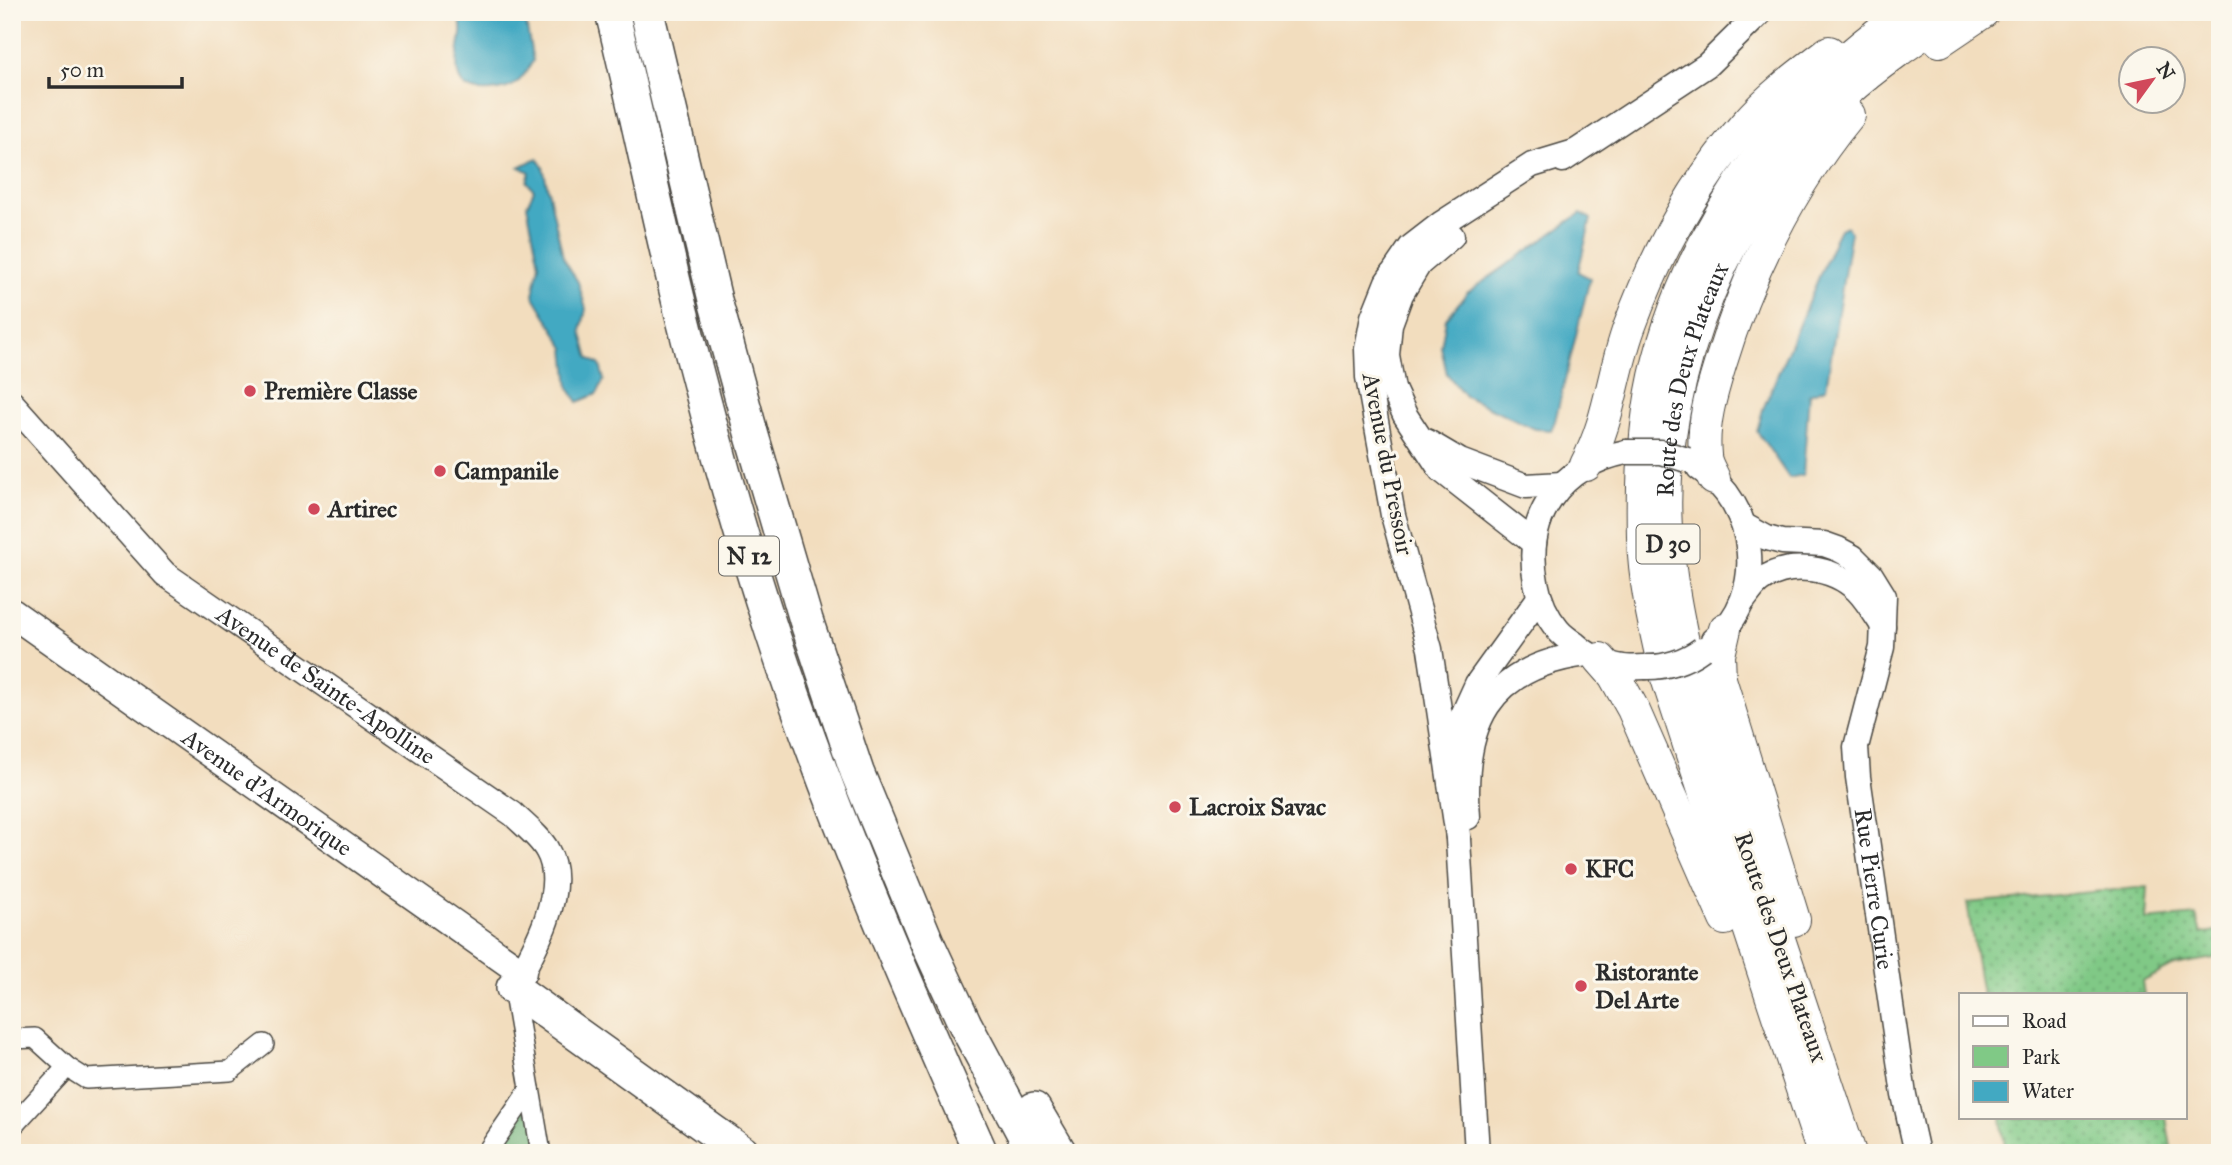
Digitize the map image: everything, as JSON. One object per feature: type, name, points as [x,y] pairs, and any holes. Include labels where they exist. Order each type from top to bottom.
[{"type":"highway","name":"N 12","points":[[612,12],[680,306],[716,442],[772,632],[824,782],[866,889],[948,1080],[989,1153]]},
{"type":"highway","name":"N 12","points":[[647,12],[715,300],[751,436],[806,620],[857,772],[927,942],[965,1024],[1034,1153]]},
{"type":"highway","points":[[927,942],[954,962],[996,1046],[1060,1153]]},
{"type":"highway","points":[[517,980],[743,1153]]},
{"type":"highway","points":[[948,1080],[981,1153]]},
{"type":"main road","points":[[1574,475],[1598,443],[1628,331],[1677,219],[1746,124],[1793,79],[1884,12]]},
{"type":"main road","name":"Route des Deux Plateaux","points":[[1823,1153],[1664,673],[1651,607],[1643,540],[1642,481],[1649,408],[1663,349],[1683,289],[1710,230],[1743,177],[1786,118],[1836,68],[1881,30],[1908,12]]},
{"type":"main road","name":"Route des Deux Plateaux","points":[[1850,1153],[1688,665],[1673,600],[1666,528],[1666,481],[1671,431],[1686,360],[1706,298],[1734,237],[1773,177],[1811,128],[1844,94],[1896,51],[1955,12]]},
{"type":"main road","points":[[1714,479],[1705,457],[1707,407],[1744,292],[1797,188],[1851,113],[1905,65],[1983,12]]},
{"type":"main road","name":"Avenue d'Armorique","points":[[12,613],[517,980]]},
{"type":"main road","points":[[1725,629],[1718,655],[1720,679],[1864,1153]]},
{"type":"main road","name":"Avenue d'Armorique","points":[[12,631],[517,980]]},
{"type":"main road","points":[[1593,657],[1614,675],[1633,709],[1713,888],[1776,1051],[1811,1153]]},
{"type":"street","name":"Avenue du Pressoir","points":[[1534,543],[1441,470],[1405,415],[1393,389],[1387,355],[1390,324],[1404,287],[1419,264],[1448,239],[1707,65],[1760,12]]},
{"type":"street","name":"Avenue du Pressoir","points":[[1458,837],[1430,649],[1393,514],[1368,377],[1367,349],[1374,317],[1387,282],[1411,247],[1442,223],[1532,164],[1575,152]]},
{"type":"street","name":"Avenue de Sainte-Apolline","points":[[12,402],[165,574],[513,814],[547,848],[555,883],[545,924],[517,980]]},
{"type":"street","points":[[1421,438],[1460,461],[1526,486],[1574,475]]},
{"type":"street","points":[[1742,602],[1751,565],[1745,526],[1729,495],[1714,479],[1687,460],[1661,452],[1626,452],[1606,456],[1574,475],[1544,508],[1534,543],[1532,562],[1539,598],[1558,630],[1593,657],[1621,667],[1658,668],[1693,656],[1725,629],[1742,602],[1760,581],[1793,569],[1826,571],[1841,577],[1859,591],[1884,625]]},
{"type":"street","name":"Rue Pierre Curie","points":[[1745,526],[1767,538],[1782,542],[1824,544],[1853,557],[1871,575],[1884,596],[1882,647],[1856,747],[1900,1070],[1917,1153]]},
{"type":"street","points":[[1477,1153],[1453,761],[1462,717],[1477,684],[1539,598]]},
{"type":"street","points":[[1489,1153],[1478,936],[1466,795],[1469,752],[1476,726],[1491,701],[1506,684],[1558,658],[1593,657]]},
{"type":"street","points":[[517,980],[530,1089],[541,1153]]},
{"type":"street","points":[[12,1040],[35,1038],[67,1067],[86,1079],[230,1071],[264,1044]]},
{"type":"street","points":[[12,1127],[67,1067]]},
{"type":"street","points":[[486,1153],[530,1089]]},
{"type":"green space","points":[[2148,887],[2146,920],[2196,915],[2201,934],[2220,930],[2220,957],[2174,965],[2142,982],[2144,993],[1982,993],[1967,903]]},
{"type":"green space","points":[[530,1089],[541,1153],[486,1153]]},
{"type":"green space","points":[[2001,1120],[2166,1120],[2172,1153],[2006,1153]]},
{"type":"water","points":[[459,12],[524,12],[533,61],[517,83],[499,90],[477,91],[467,88],[461,82],[457,65],[461,31]]},
{"type":"water","points":[[537,158],[543,167],[563,257],[578,282],[586,309],[581,331],[589,358],[600,365],[604,380],[597,394],[578,402],[569,388],[565,348],[533,295],[539,264],[527,205],[534,190],[527,182],[530,172],[519,167]]},
{"type":"water","points":[[1581,213],[1591,219],[1578,272],[1590,278],[1555,421],[1551,430],[1535,429],[1465,396],[1447,374],[1441,347],[1446,319],[1467,293]]},
{"type":"water","points":[[1846,226],[1851,231],[1826,388],[1809,394],[1803,475],[1789,478],[1757,431],[1763,409],[1835,239],[1840,229]]},
{"type":"place","name":"Première Classe","points":[[250,391]]},
{"type":"place","name":"Campanile","points":[[440,471]]},
{"type":"place","name":"Artirec","points":[[314,509]]},
{"type":"place","name":"Lacroix Savac","points":[[1175,807]]},
{"type":"place","name":"KFC","points":[[1571,869]]},
{"type":"place","name":"Ristorante Del Arte","points":[[1581,986]]}]
